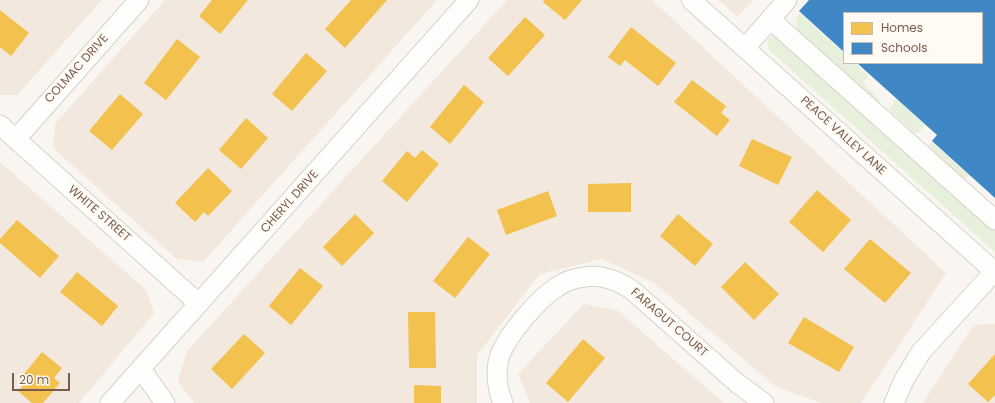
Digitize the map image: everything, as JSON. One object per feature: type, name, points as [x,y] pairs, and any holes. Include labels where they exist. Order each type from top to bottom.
[{"type":"street","name":"COLMAC DRIVE","points":[[16,139],[139,0]]},
{"type":"street","name":"CHERYL DRIVE","points":[[110,403],[469,0]]},
{"type":"street","name":"PEACE VALLEY LANE","points":[[691,0],[995,272]]},
{"type":"street","points":[[745,48],[788,0]]},
{"type":"street","points":[[770,19],[995,220]]},
{"type":"street","name":"WHITE STREET","points":[[0,125],[198,303]]},
{"type":"street","points":[[894,403],[904,380],[921,352],[995,272]]},
{"type":"street","name":"FARAGUT COURT","points":[[503,403],[498,385],[497,371],[500,355],[512,334],[538,304],[556,288],[568,281],[587,276],[600,277],[618,282],[632,290],[737,383],[764,403]]},
{"type":"street","points":[[141,369],[166,403]]},
{"type":"shaded area","points":[[0,0],[102,0],[17,95],[0,95]]},
{"type":"shaded area","points":[[165,0],[437,0],[203,262],[177,259],[53,148],[55,124]]},
{"type":"shaded area","points":[[507,0],[652,0],[946,273],[861,403],[822,403],[776,387],[654,283],[602,259],[540,274],[477,355],[477,403],[194,403],[178,381],[187,351]]},
{"type":"shaded area","points":[[719,0],[753,0],[737,17]]},
{"type":"shaded area","points":[[0,162],[146,290],[154,313],[79,403],[0,403]]},
{"type":"shaded area","points":[[584,304],[617,310],[724,403],[530,403],[518,374]]},
{"type":"shaded area","points":[[995,324],[995,403],[923,403],[974,325]]},
{"type":"green space","points":[[799,13],[843,52],[843,64],[856,64],[869,76],[863,83],[880,100],[876,104],[797,30],[796,21]]},
{"type":"green space","points":[[774,35],[779,37],[995,231],[995,252],[769,50],[767,42],[769,38]]},
{"type":"green space","points":[[896,98],[925,124],[919,133],[914,133],[889,110]]},
{"type":"green space","points":[[932,142],[969,175],[964,182],[926,149]]},
{"type":"building: Homes","points":[[212,0],[248,0],[220,34],[199,16]]},
{"type":"building: Homes","points":[[351,0],[387,0],[345,48],[325,29]]},
{"type":"building: Homes","points":[[544,0],[582,0],[565,20],[543,2]]},
{"type":"building: Homes","points":[[0,10],[29,33],[11,56],[0,47]]},
{"type":"building: Homes","points":[[525,17],[545,35],[508,76],[488,58]]},
{"type":"building: Homes","points":[[631,27],[676,63],[658,86],[625,60],[620,66],[608,57]]},
{"type":"building: Homes","points":[[177,39],[200,57],[166,100],[144,83]]},
{"type":"building: Homes","points":[[306,53],[327,71],[292,111],[272,94]]},
{"type":"building: Homes","points":[[692,80],[726,106],[721,113],[730,120],[717,136],[674,102]]},
{"type":"building: Homes","points":[[464,85],[484,102],[450,144],[430,127]]},
{"type":"building: Homes","points":[[120,94],[143,114],[112,150],[89,131]]},
{"type":"building: Homes","points":[[246,118],[268,138],[241,169],[219,150]]},
{"type":"building: Homes","points":[[752,139],[792,157],[778,185],[739,166]]},
{"type":"building: Homes","points":[[422,150],[439,164],[407,202],[382,181],[407,151],[415,158]]},
{"type":"building: Homes","points":[[208,168],[232,191],[208,216],[204,212],[195,222],[175,203]]},
{"type":"building: Homes","points":[[631,183],[631,212],[588,212],[588,184]]},
{"type":"building: Homes","points":[[817,190],[851,220],[823,252],[789,222]]},
{"type":"building: Homes","points":[[548,191],[557,216],[506,235],[497,210]]},
{"type":"building: Homes","points":[[355,214],[374,233],[342,266],[323,247]]},
{"type":"building: Homes","points":[[678,214],[713,244],[695,266],[660,236]]},
{"type":"building: Homes","points":[[17,220],[59,256],[40,278],[0,243],[0,239]]},
{"type":"building: Homes","points":[[468,237],[490,254],[455,298],[433,281]]},
{"type":"building: Homes","points":[[870,239],[911,273],[885,303],[844,269]]},
{"type":"building: Homes","points":[[745,262],[779,294],[754,320],[721,287]]},
{"type":"building: Homes","points":[[300,268],[323,286],[291,325],[269,306]]},
{"type":"building: Homes","points":[[77,272],[118,306],[102,326],[60,292]]},
{"type":"building: Homes","points":[[408,312],[435,312],[436,368],[409,368]]},
{"type":"building: Homes","points":[[804,317],[854,347],[839,372],[788,343]]},
{"type":"building: Homes","points":[[244,334],[265,353],[232,389],[211,369]]},
{"type":"building: Homes","points":[[583,339],[605,358],[568,402],[546,383]]},
{"type":"building: Homes","points":[[42,352],[62,368],[54,378],[60,383],[43,403],[32,403],[18,391],[25,383],[20,379]]},
{"type":"building: Homes","points":[[995,354],[995,395],[988,402],[968,384]]},
{"type":"building: Homes","points":[[414,385],[441,386],[441,403],[414,403]]},
{"type":"building: Schools","points":[[809,0],[995,0],[995,198],[932,141],[937,135],[858,64],[983,64],[983,12],[843,12],[843,51],[799,11]]}]
